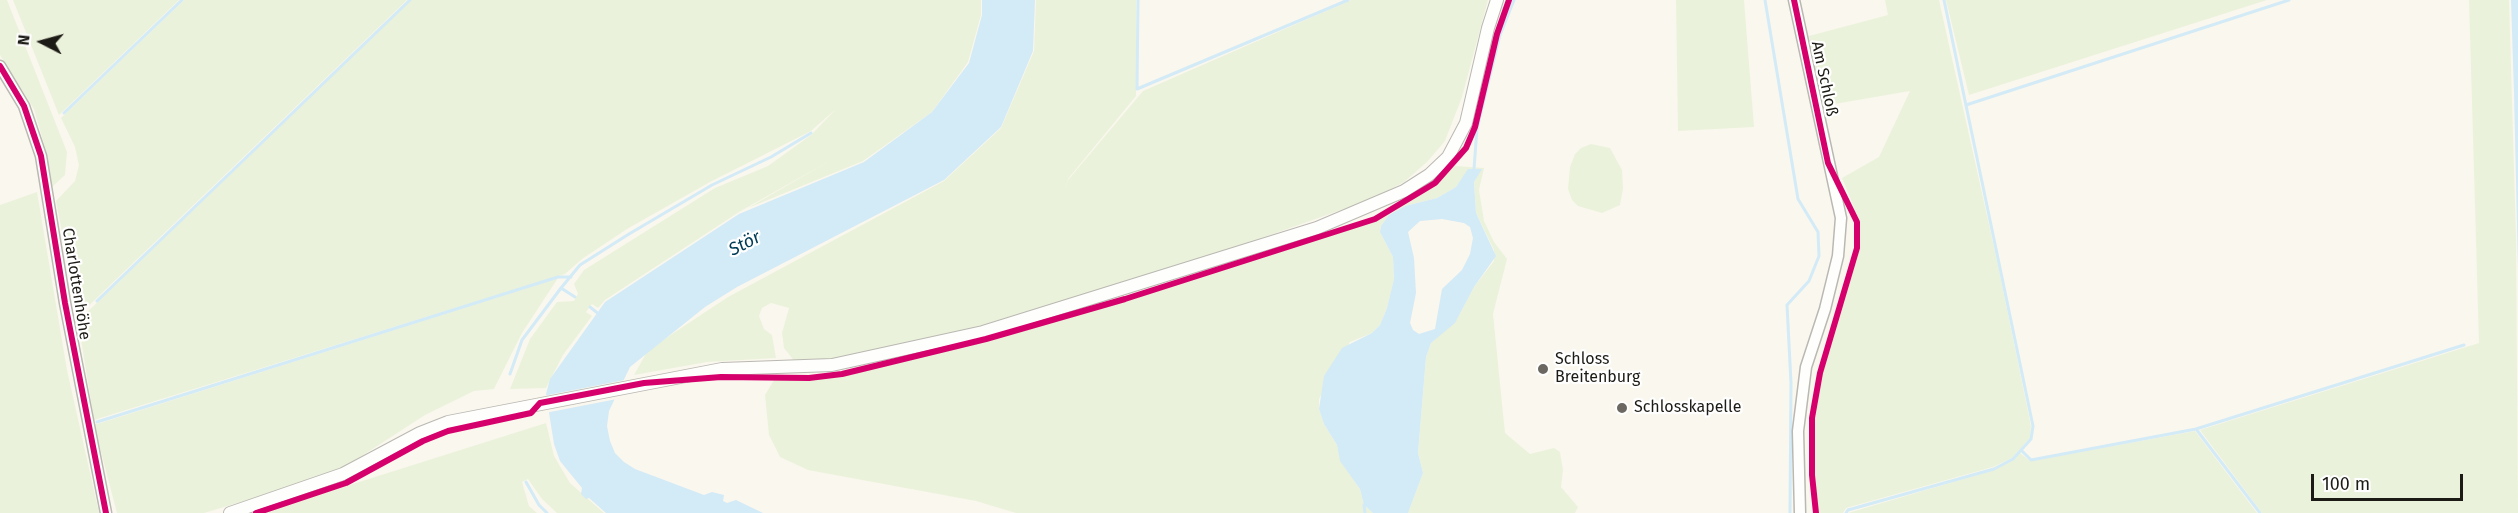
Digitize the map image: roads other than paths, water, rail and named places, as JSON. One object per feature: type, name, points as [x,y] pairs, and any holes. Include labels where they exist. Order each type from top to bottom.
[{"type":"main road","points":[[230,513],[343,474],[436,426],[540,403],[722,369],[832,365],[983,332],[1317,228],[1404,191],[1437,169],[1456,146],[1466,123],[1488,28],[1497,0]]},
{"type":"street","name":"Am Schloß","points":[[1794,0],[1840,218],[1838,256],[1826,309],[1806,367],[1800,410],[1798,431],[1800,513]]},
{"type":"street","name":"Charlottenhöhe","points":[[0,66],[24,106],[41,156],[65,303],[106,513]]},
{"type":"water","name":"Stör","points":[[982,0],[1035,0],[1033,51],[1001,127],[944,180],[737,287],[705,307],[630,367],[609,411],[607,426],[610,441],[615,453],[624,462],[635,469],[704,495],[712,492],[724,495],[723,501],[727,503],[736,500],[763,513],[606,513],[589,498],[586,499],[581,494],[582,488],[560,461],[554,444],[546,394],[550,379],[605,302],[739,214],[864,162],[932,112],[969,63],[982,15]]},
{"type":"water","points":[[2511,0],[2518,0],[2518,269],[2514,92]]},
{"type":"water","points":[[1468,169],[1482,169],[1474,182],[1476,213],[1496,256],[1474,287],[1455,323],[1431,343],[1426,357],[1418,453],[1423,473],[1408,513],[1373,513],[1364,505],[1360,489],[1340,461],[1337,445],[1324,424],[1319,409],[1324,376],[1342,348],[1372,333],[1380,325],[1387,308],[1394,279],[1393,257],[1380,232],[1381,226],[1389,215],[1405,206],[1437,198],[1456,187]],"holes":[[[1442,219],[1464,223],[1470,227],[1473,238],[1470,254],[1462,270],[1442,289],[1435,329],[1419,334],[1413,330],[1410,323],[1416,293],[1414,258],[1408,232],[1420,221]]]},
{"type":"waterway","points":[[64,113],[182,0]]},
{"type":"waterway","points":[[97,301],[410,0]]},
{"type":"waterway","points":[[1138,0],[1137,89],[1348,0]]},
{"type":"waterway","points":[[1474,169],[1477,128],[1500,35],[1514,0]]},
{"type":"waterway","points":[[1765,0],[1798,199],[1818,232],[1819,256],[1809,281],[1787,305],[1791,383],[1790,513]]},
{"type":"waterway","points":[[1846,513],[1848,510],[1994,469],[2013,459],[2031,439],[2033,426],[1944,0]]},
{"type":"waterway","points":[[1966,105],[2289,0]]},
{"type":"waterway","points":[[561,288],[580,265],[629,234],[712,185],[771,157],[811,133]]},
{"type":"waterway","points":[[97,422],[558,277],[571,277]]},
{"type":"waterway","points":[[510,374],[522,340],[561,288],[575,297]]},
{"type":"waterway","points":[[590,307],[600,315]]},
{"type":"waterway","points":[[2021,450],[2031,460],[2196,429],[2464,345]]},
{"type":"waterway","points":[[2196,429],[2260,513]]},
{"type":"waterway","points":[[526,482],[539,505],[547,513]]},
{"type":"waterway","points":[[1364,505],[1365,513]]},
{"type":"place","name":"Schloss Breitenburg","points":[[1543,369]]},
{"type":"place","name":"Schlosskapelle","points":[[1622,408]]}]
